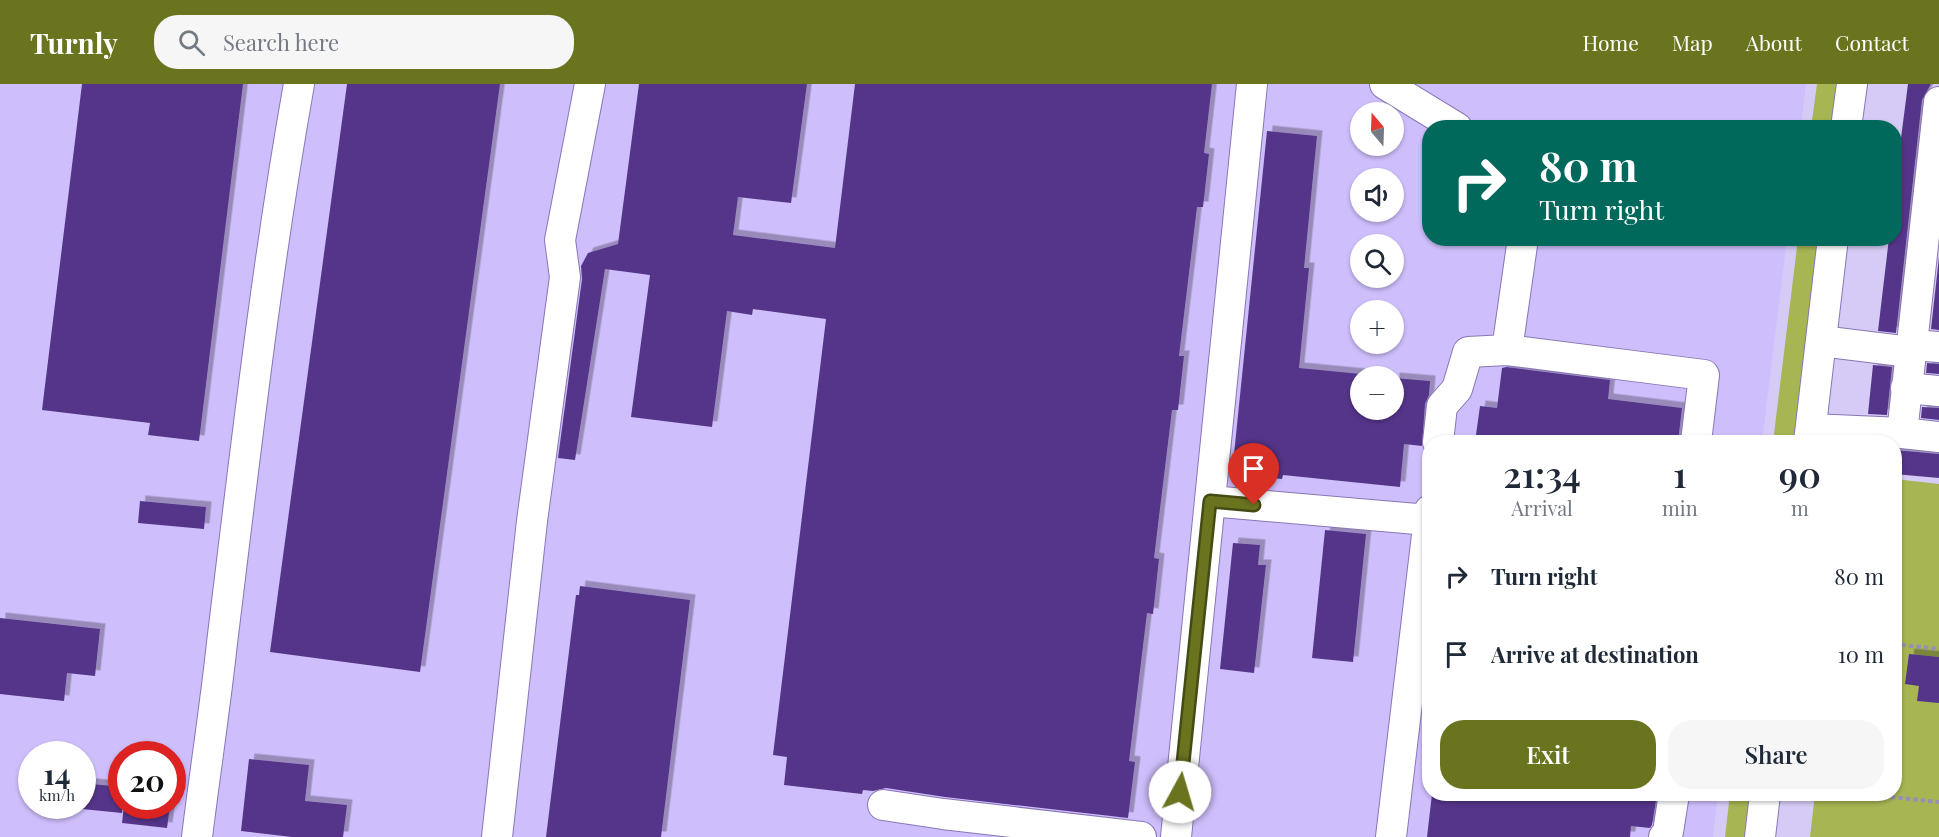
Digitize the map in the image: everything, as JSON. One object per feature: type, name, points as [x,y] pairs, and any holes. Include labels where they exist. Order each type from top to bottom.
[{"type":"street","points":[[197,837],[240,483],[281,183],[299,84]]},
{"type":"street","points":[[497,837],[532,521],[565,277],[560,240],[590,84]]},
{"type":"street","points":[[1176,837],[1252,84]]},
{"type":"street","points":[[1385,84],[1441,120]]},
{"type":"street","points":[[1847,120],[1852,84]]},
{"type":"street","points":[[1902,433],[1906,388],[1920,348],[1933,217],[1939,105]]},
{"type":"street","points":[[1507,350],[1522,246]]},
{"type":"street","points":[[1810,435],[1832,246]]},
{"type":"street","points":[[1821,341],[1920,348]]},
{"type":"street","points":[[1439,435],[1442,406],[1457,389],[1468,352],[1507,350],[1704,375],[1697,435]]},
{"type":"street","points":[[1906,388],[1939,391]]},
{"type":"street","points":[[1841,435],[1902,433],[1939,437]]},
{"type":"street","points":[[1210,501],[1422,515]]},
{"type":"street","points":[[1392,837],[1422,576]]},
{"type":"street","points":[[1664,837],[1668,832],[1673,801]]},
{"type":"street","points":[[1760,837],[1765,801]]},
{"type":"street","points":[[883,805],[1141,837]]},
{"type":"path","points":[[1902,645],[1939,649]]},
{"type":"path","points":[[1902,798],[1939,802]]},
{"type":"shaded area","points":[[0,84],[1806,84],[1802,120],[1422,120],[1422,246],[1786,246],[1763,435],[1422,435],[1422,801],[1717,801],[1713,837],[0,837]]},
{"type":"green space","points":[[1817,84],[1839,84],[1835,120],[1812,120]]},
{"type":"green space","points":[[1797,246],[1819,246],[1796,435],[1774,435]]},
{"type":"green space","points":[[1902,480],[1939,484],[1939,837],[1810,837],[1814,801],[1902,801]]},
{"type":"green space","points":[[1729,801],[1752,801],[1748,837],[1725,837]]},
{"type":"building","points":[[82,84],[243,84],[199,441],[148,435],[150,423],[42,410]]},
{"type":"building","points":[[347,84],[500,84],[420,672],[270,652]]},
{"type":"building","points":[[639,84],[807,84],[791,203],[738,197],[733,235],[835,248],[855,84],[1212,84],[1204,153],[1209,154],[1203,207],[1197,207],[1179,356],[1184,356],[1178,410],[1172,410],[1154,558],[1159,559],[1153,614],[1147,613],[1129,761],[1135,762],[1128,818],[886,788],[873,791],[863,790],[862,794],[784,785],[787,757],[773,755],[826,319],[753,309],[752,315],[727,311],[712,427],[631,417],[650,275],[605,269],[575,460],[558,458],[582,279],[581,266],[588,253],[618,244]]},
{"type":"building","points":[[1908,84],[1931,84],[1922,100],[1896,333],[1878,331],[1888,246],[1902,246],[1902,130]]},
{"type":"building","points":[[1267,131],[1317,136],[1304,268],[1309,268],[1299,368],[1350,373],[1350,420],[1404,420],[1404,379],[1430,381],[1429,395],[1425,404],[1422,446],[1404,444],[1400,487],[1283,475],[1282,479],[1232,474]]},
{"type":"building","points":[[1939,257],[1939,330],[1931,329]]},
{"type":"building","points":[[1927,363],[1939,364],[1939,374],[1926,373]]},
{"type":"building","points":[[1873,365],[1892,367],[1887,415],[1868,414]]},
{"type":"building","points":[[1502,368],[1610,380],[1608,399],[1682,408],[1679,435],[1476,435],[1480,406],[1497,408]]},
{"type":"building","points":[[1922,407],[1939,408],[1939,420],[1921,418]]},
{"type":"building","points":[[1902,451],[1939,454],[1939,478],[1902,475]]},
{"type":"building","points":[[140,501],[206,507],[204,529],[138,523]]},
{"type":"building","points":[[1325,530],[1366,534],[1353,662],[1312,658]]},
{"type":"building","points":[[1233,543],[1260,545],[1258,565],[1266,565],[1254,673],[1220,669]]},
{"type":"building","points":[[580,586],[690,600],[661,837],[546,837],[576,595],[579,595]]},
{"type":"building","points":[[0,618],[100,629],[95,676],[67,673],[64,701],[0,694]]},
{"type":"building","points":[[1909,654],[1939,657],[1939,703],[1917,701],[1919,686],[1905,684]]},
{"type":"building","points":[[249,759],[309,765],[305,801],[347,805],[343,837],[292,837],[241,831]]},
{"type":"building","points":[[96,784],[108,786],[108,812],[96,810]]},
{"type":"building","points":[[1431,801],[1656,801],[1650,828],[1631,826],[1630,837],[1427,837]]},
{"type":"building","points":[[122,819],[168,819],[167,828],[122,823]]},
{"type":"route","points":[[1180,792],[1210,501],[1254,505]]}]
